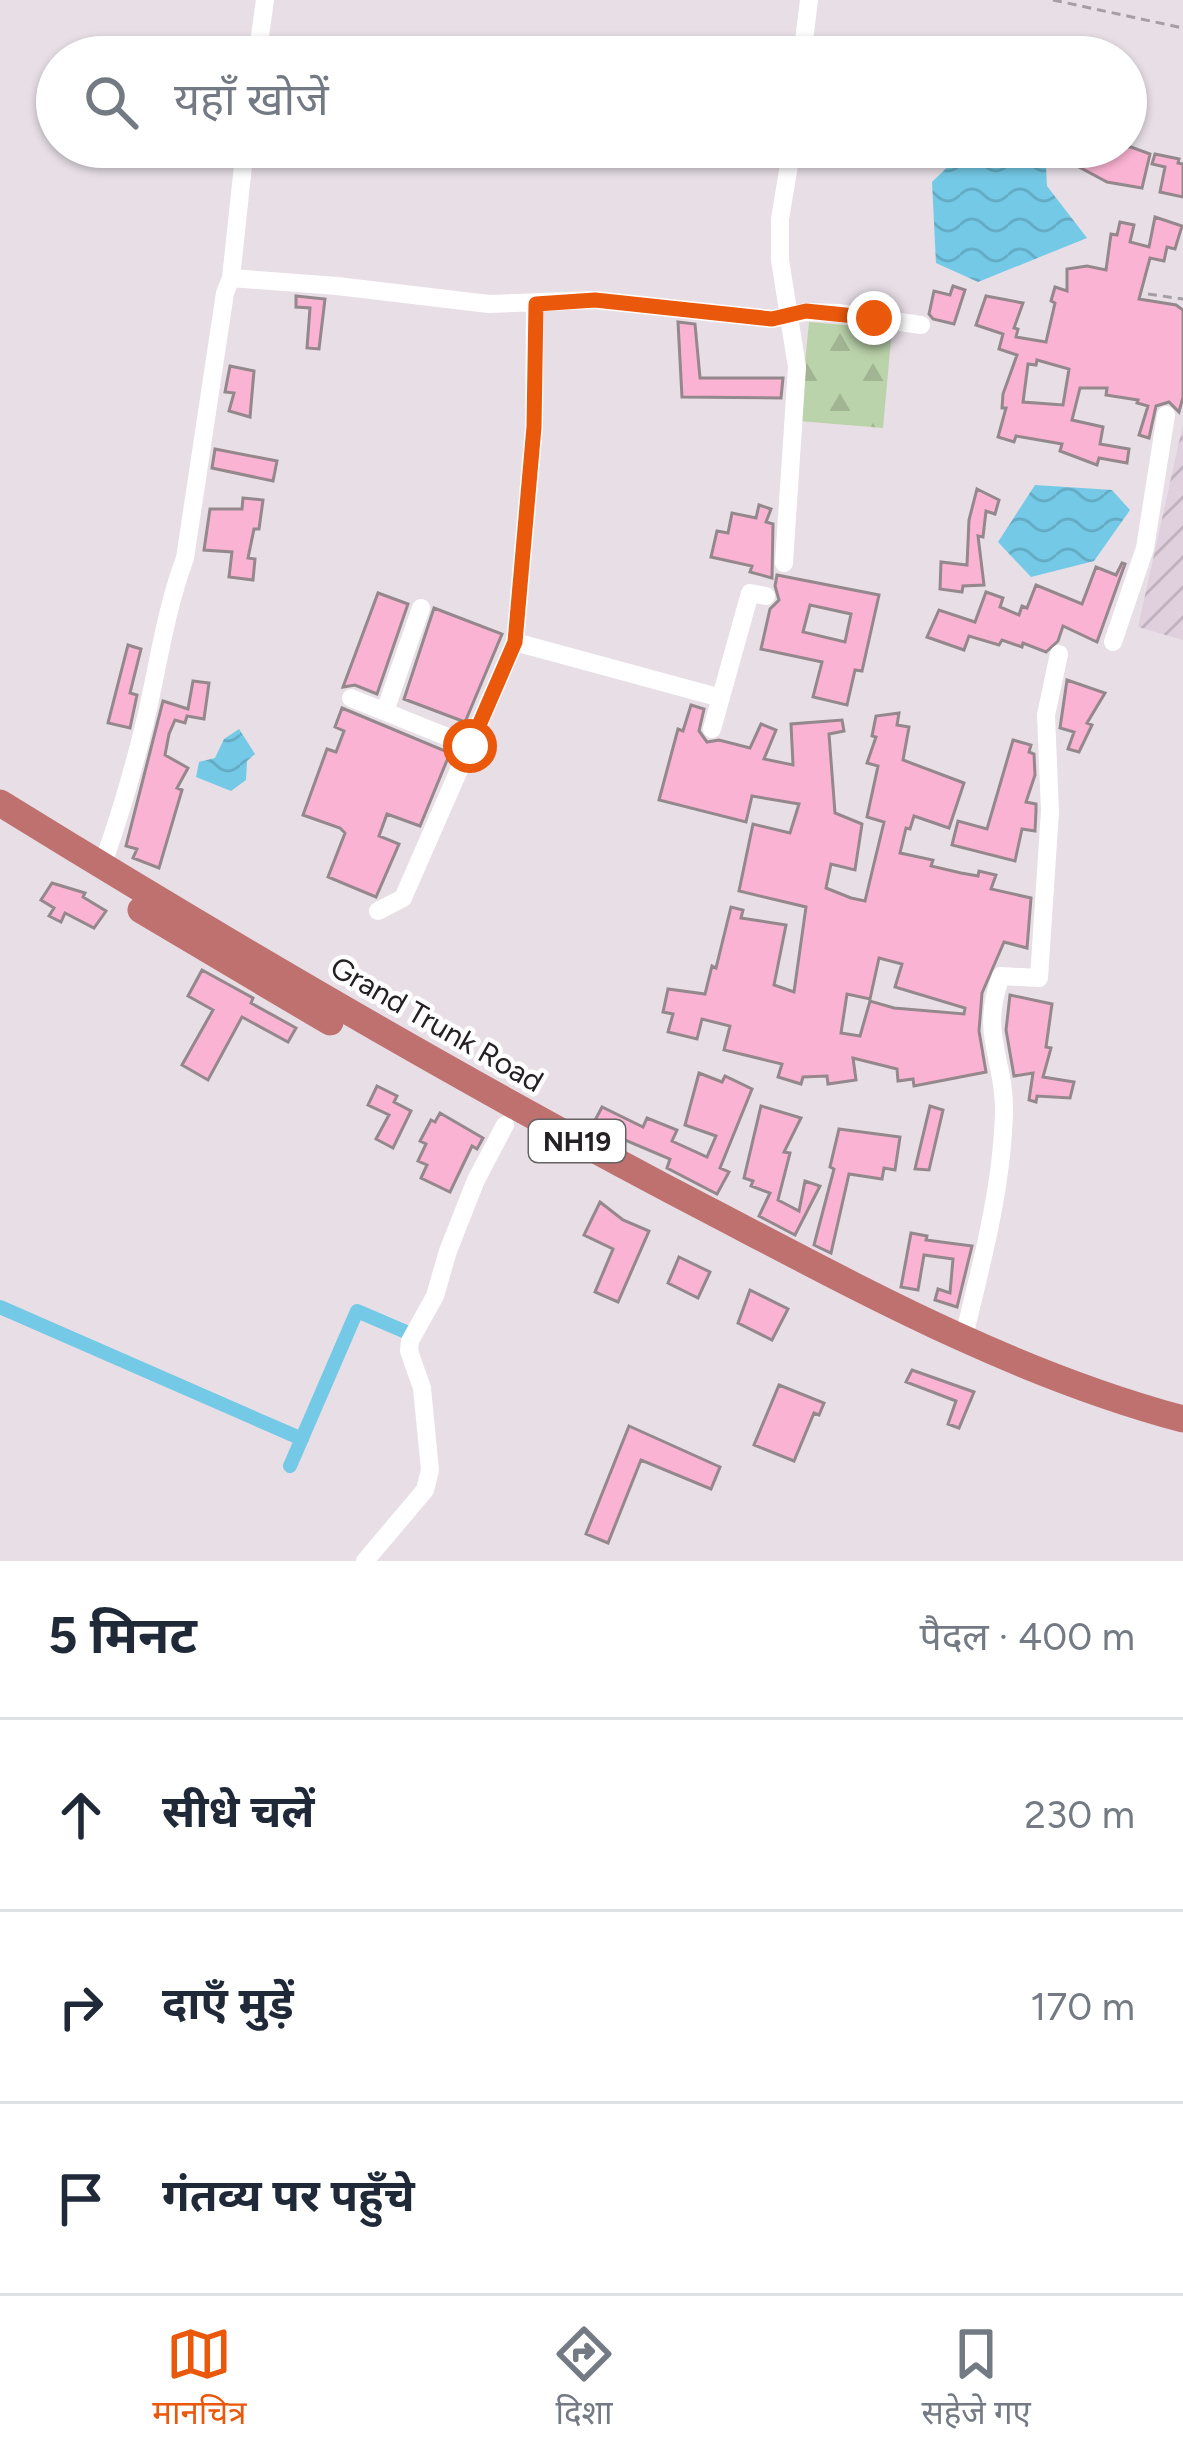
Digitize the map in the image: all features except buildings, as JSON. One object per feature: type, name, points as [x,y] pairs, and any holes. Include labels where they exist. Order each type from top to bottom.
[{"type":"highway","name":"Grand Trunk Road","points":[[0,803],[71,858],[102,866],[305,996]]},
{"type":"highway","name":"Grand Trunk Road","points":[[0,825],[71,858],[453,1084],[955,1357],[1037,1392],[1183,1438]]},
{"type":"highway","name":"Grand Trunk Road","points":[[453,1084],[505,1125],[694,1214]]},
{"type":"highway","name":"Grand Trunk Road","points":[[817,1278],[1043,1375],[1183,1419]]},
{"type":"street","points":[[260,36],[265,0]]},
{"type":"street","points":[[805,36],[809,0]]},
{"type":"street","points":[[102,866],[120,817],[171,597],[185,558],[231,278],[242,168]]},
{"type":"street","points":[[784,563],[797,367],[780,260],[779,219],[788,168]]},
{"type":"street","points":[[231,278],[460,302],[595,300],[772,319],[838,313],[921,325]]},
{"type":"street","points":[[378,911],[403,898],[515,642],[534,427],[536,304]]},
{"type":"street","points":[[1113,641],[1145,548],[1166,415]]},
{"type":"street","points":[[712,729],[750,593],[766,596]]},
{"type":"street","points":[[385,711],[421,608]]},
{"type":"street","points":[[515,642],[721,698]]},
{"type":"street","points":[[963,1340],[985,1256],[1004,1109],[989,1023],[992,1001],[1001,976],[1039,978],[1050,811],[1046,715],[1059,654]]},
{"type":"street","points":[[351,698],[470,746]]},
{"type":"street","points":[[365,1561],[424,1490],[430,1470],[422,1388],[409,1352],[410,1341],[435,1296],[469,1198],[505,1125]]},
{"type":"path","points":[[1053,0],[1183,28]]},
{"type":"path","points":[[1148,294],[1183,299]]},
{"type":"shaded area","points":[[1183,424],[1183,640],[1138,627]]},
{"type":"green space","points":[[809,322],[892,329],[883,428],[799,421]]},
{"type":"water","points":[[946,168],[1046,168],[1047,186],[1087,238],[978,282],[936,263],[932,182]]},
{"type":"water","points":[[1035,485],[1112,490],[1130,510],[1094,561],[1031,577],[998,542]]},
{"type":"water","points":[[239,729],[255,754],[247,761],[246,780],[231,791],[196,777],[199,762],[215,758],[224,739]]},
{"type":"waterway","points":[[0,1307],[302,1439]]},
{"type":"waterway","points":[[290,1466],[357,1311],[406,1332]]},
{"type":"route","points":[[470,746],[515,642],[534,427],[536,304],[595,300],[772,319],[806,311],[874,318]]}]
